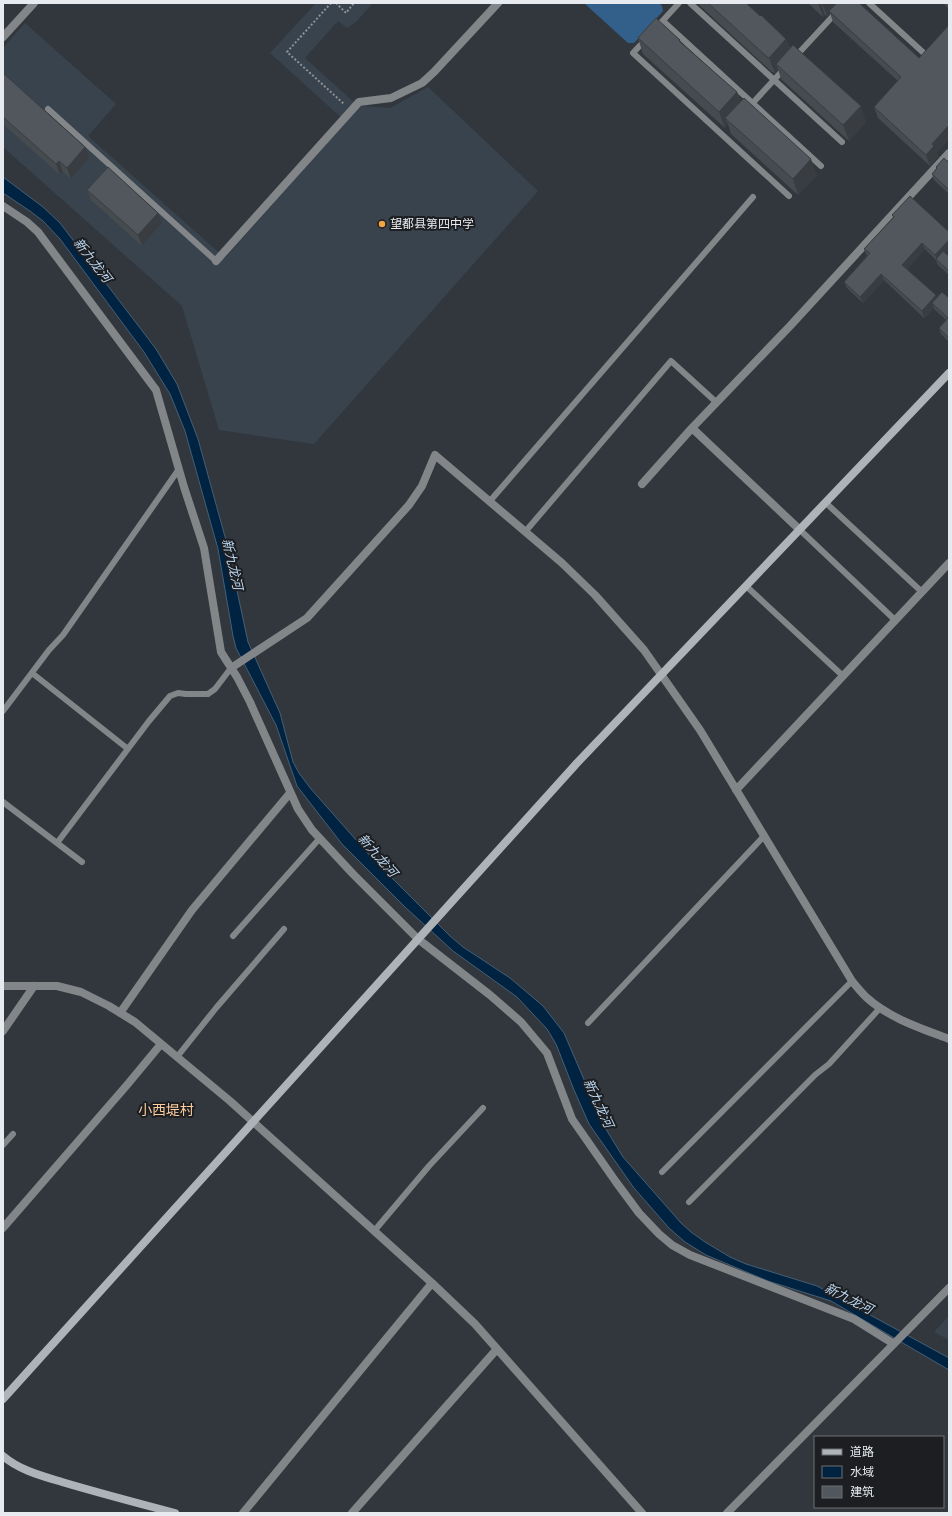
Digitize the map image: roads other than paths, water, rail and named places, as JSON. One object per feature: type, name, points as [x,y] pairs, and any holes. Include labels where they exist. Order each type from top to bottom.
[{"type":"street","points":[[3,37],[34,3]]},
{"type":"street","points":[[216,261],[359,102],[391,98],[422,83],[498,3]]},
{"type":"street","points":[[642,484],[716,402],[790,326],[949,153]]},
{"type":"street","points":[[3,206],[27,222],[38,232],[156,390],[179,470],[204,548],[221,652],[237,676],[290,793],[298,809],[312,830],[353,874],[418,939],[521,1022],[547,1053],[572,1119],[639,1213],[659,1234],[672,1245],[690,1255],[854,1319],[894,1344]]},
{"type":"street","points":[[3,1399],[577,763],[949,373]]},
{"type":"street","points":[[692,428],[800,530]]},
{"type":"street","points":[[231,668],[307,618],[409,504],[422,486],[435,455],[525,532],[595,595],[644,650],[700,730],[852,981],[866,997],[880,1008],[906,1022],[949,1039]]},
{"type":"street","points":[[736,790],[949,563]]},
{"type":"street","points":[[120,1013],[192,910],[290,793]]},
{"type":"street","points":[[3,986],[57,986],[81,992],[109,1006],[135,1022],[253,1122],[375,1230],[475,1324],[642,1513]]},
{"type":"street","points":[[3,1031],[34,986]]},
{"type":"street","points":[[3,1228],[128,1085],[161,1044]]},
{"type":"street","points":[[243,1513],[432,1283]]},
{"type":"street","points":[[727,1513],[949,1288]]},
{"type":"street","points":[[352,1513],[497,1349]]},
{"type":"street","points":[[3,1456],[15,1465],[90,1491],[175,1513]]},
{"type":"lane","points":[[679,3],[633,53],[789,196]]},
{"type":"lane","points":[[690,3],[842,142]]},
{"type":"lane","points":[[794,59],[845,3]]},
{"type":"lane","points":[[869,3],[927,56]]},
{"type":"lane","points":[[663,21],[821,166]]},
{"type":"lane","points":[[748,109],[788,64]]},
{"type":"lane","points":[[48,110],[216,261]]},
{"type":"lane","points":[[723,136],[728,130]]},
{"type":"lane","points":[[490,502],[754,197]]},
{"type":"lane","points":[[525,532],[671,361],[716,402]]},
{"type":"lane","points":[[3,712],[49,650],[63,635],[179,470]]},
{"type":"lane","points":[[826,503],[922,592]]},
{"type":"lane","points":[[800,530],[896,620]]},
{"type":"lane","points":[[746,586],[843,676]]},
{"type":"lane","points":[[57,843],[170,696],[178,693],[208,694],[215,689],[231,668]]},
{"type":"lane","points":[[32,673],[128,749]]},
{"type":"lane","points":[[3,802],[82,862]]},
{"type":"lane","points":[[588,1023],[764,836]]},
{"type":"lane","points":[[233,936],[320,838]]},
{"type":"lane","points":[[177,1057],[216,1008],[284,929]]},
{"type":"lane","points":[[662,1172],[852,981]]},
{"type":"lane","points":[[689,1202],[815,1075],[829,1064],[880,1008]]},
{"type":"lane","points":[[375,1230],[429,1166],[483,1108]]},
{"type":"lane","points":[[3,1145],[13,1134]]},
{"type":"water","points":[[3,177],[43,207],[60,223],[156,349],[177,384],[198,439],[227,544],[248,642],[280,713],[293,762],[311,789],[372,858],[450,936],[463,947],[510,978],[543,1006],[564,1033],[604,1126],[623,1157],[681,1223],[705,1242],[730,1257],[746,1264],[817,1286],[949,1358],[949,1370],[831,1301],[768,1281],[706,1255],[685,1242],[669,1228],[634,1188],[589,1124],[556,1044],[547,1029],[517,997],[453,951],[405,907],[342,844],[297,786],[276,725],[236,648],[218,549],[185,431],[170,394],[144,352],[60,239],[43,221],[3,193]]},
{"type":"place","name":"望都县第四中学","points":[[382,224]]},
{"type":"district","name":"小西堤村","points":[[166,1110]]},
{"type":"water label","name":"新九龙河","points":[[93,260]]},
{"type":"water label","name":"新九龙河","points":[[233,564]]},
{"type":"water label","name":"新九龙河","points":[[378,855]]},
{"type":"water label","name":"新九龙河","points":[[599,1103]]},
{"type":"water label","name":"新九龙河","points":[[849,1298]]}]
